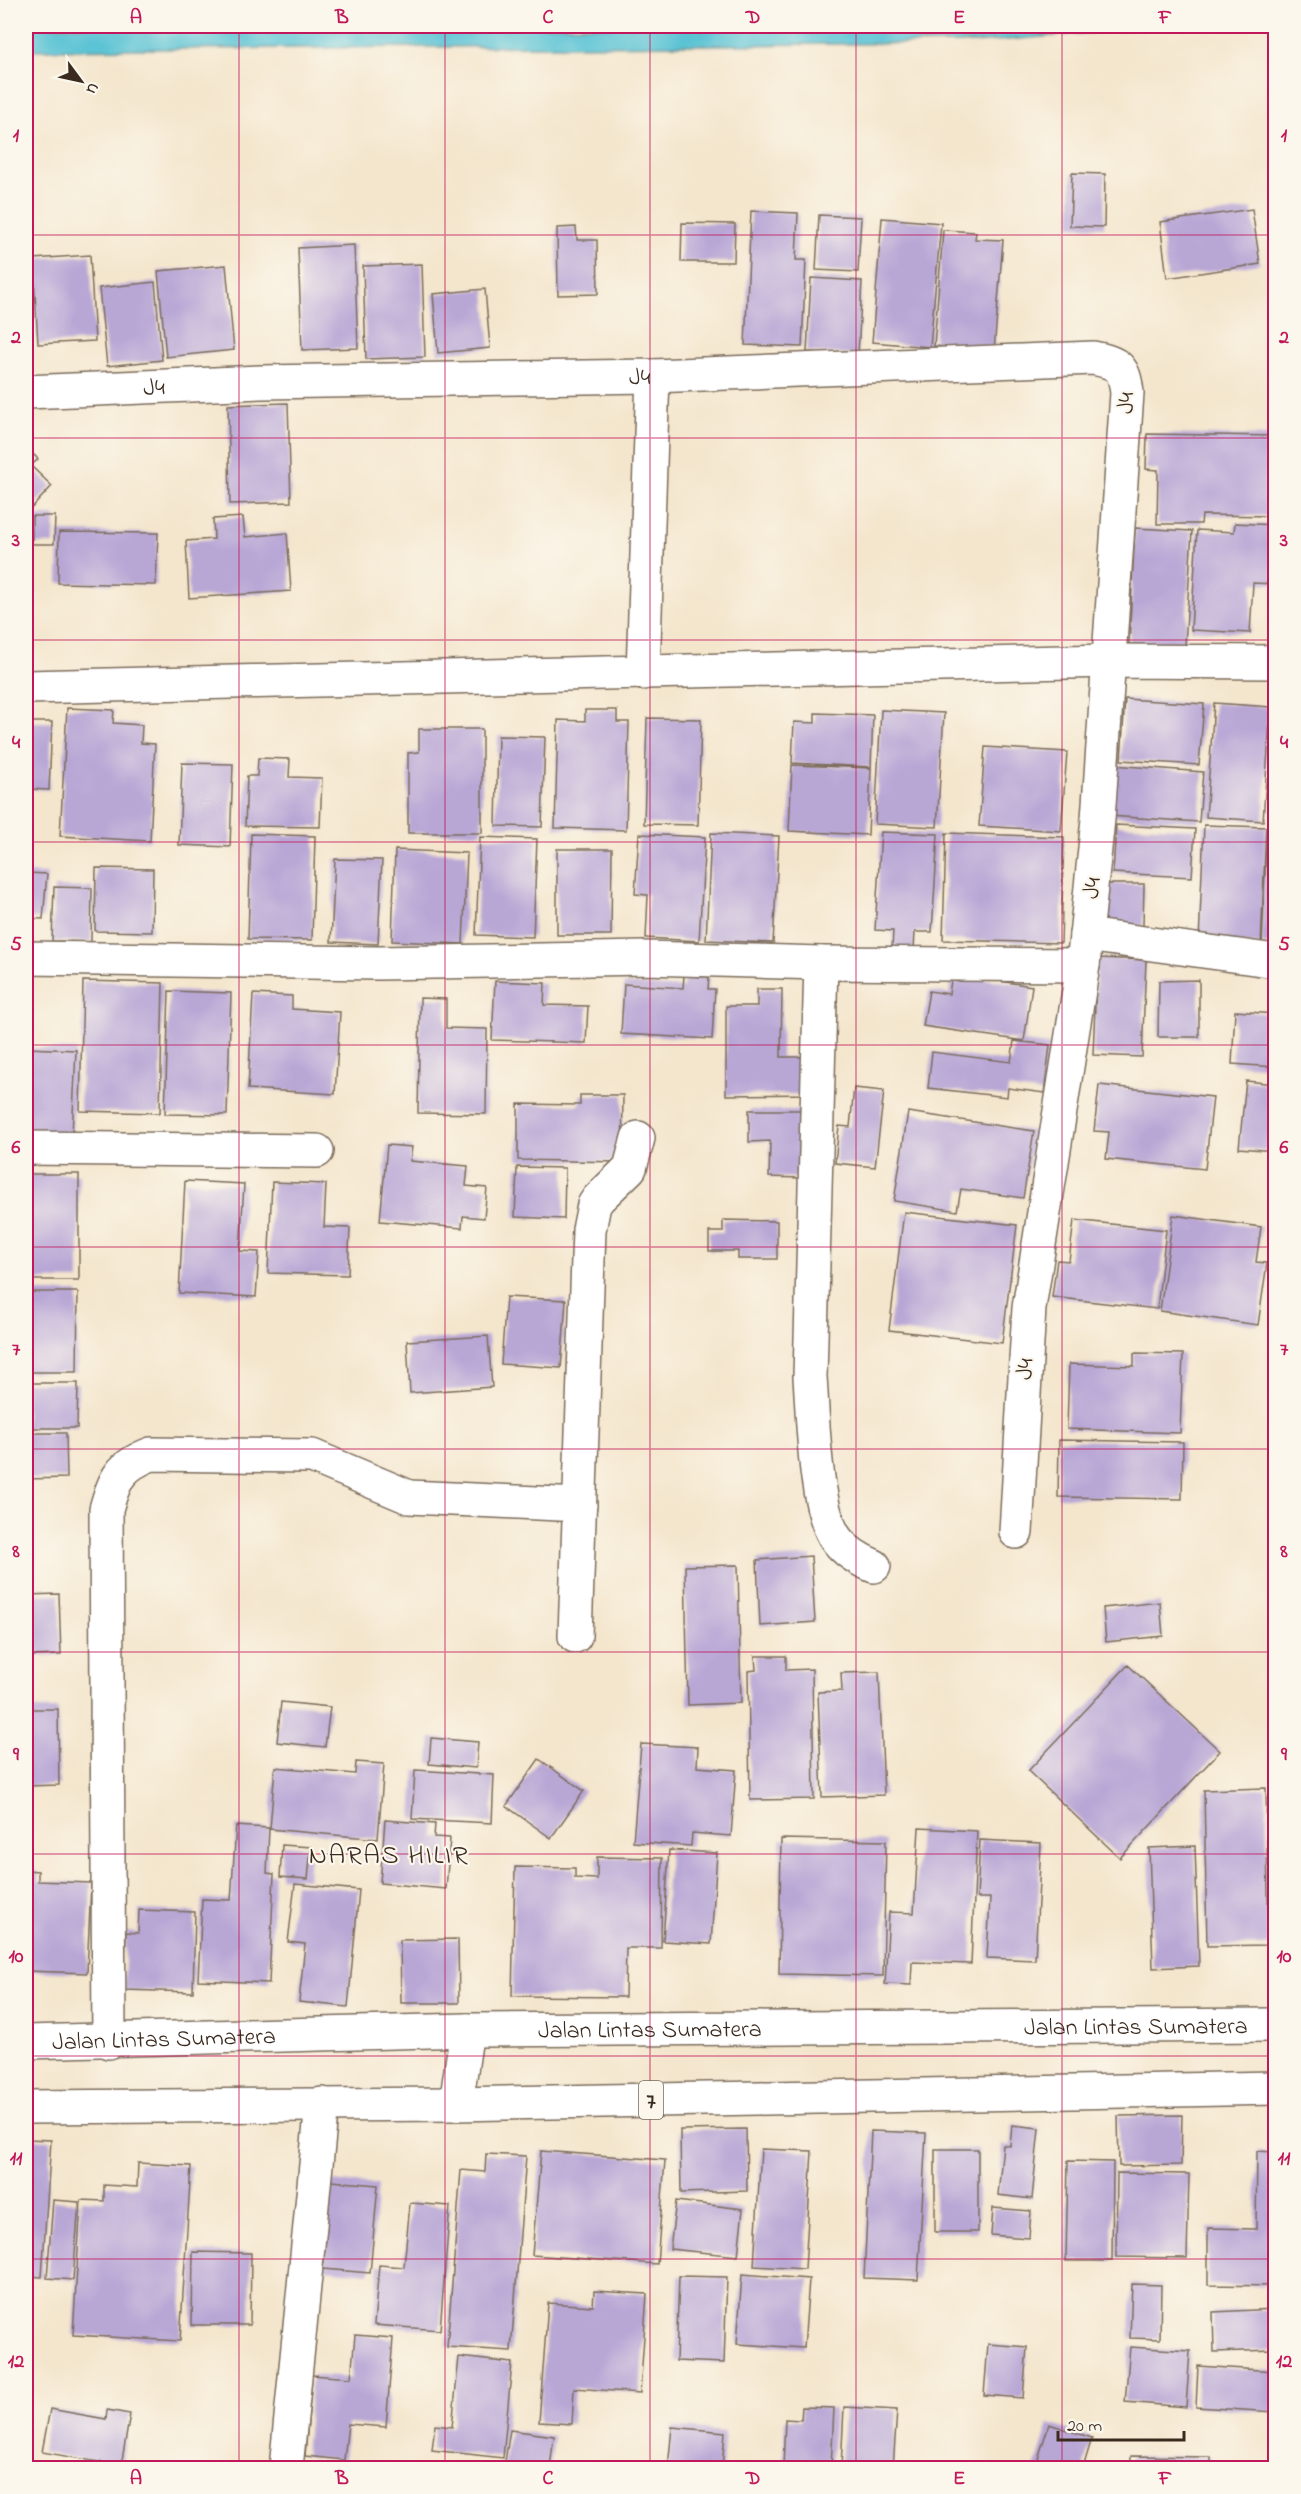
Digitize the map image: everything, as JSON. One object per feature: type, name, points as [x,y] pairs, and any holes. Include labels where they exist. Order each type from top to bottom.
[{"type":"main road","name":"J4","points":[[26,392],[261,382],[653,376],[1093,358],[1113,362],[1125,374],[1127,393],[1098,819],[1085,950],[1029,1308],[1016,1532]]},
{"type":"main road","points":[[644,673],[653,376]]},
{"type":"main road","points":[[26,687],[1107,661],[1275,662]]},
{"type":"main road","points":[[26,958],[380,963],[645,958],[821,963],[1085,950],[1275,962]]},
{"type":"main road","points":[[821,963],[810,1377],[814,1437],[825,1516],[836,1539],[847,1552],[874,1566]]},
{"type":"main road","points":[[575,1636],[589,1230],[594,1205],[633,1163],[638,1138]]},
{"type":"main road","points":[[26,1148],[317,1151]]},
{"type":"main road","points":[[110,2042],[106,1509],[113,1482],[130,1462],[151,1454],[312,1456],[409,1497],[580,1505]]},
{"type":"main road","name":"Jalan Lintas Sumatera","points":[[26,2042],[110,2042],[467,2030],[1275,2025]]},
{"type":"main road","points":[[456,2104],[467,2030]]},
{"type":"main road","name":"7","points":[[26,2107],[456,2104],[1275,2088]]},
{"type":"main road","points":[[286,2469],[322,2104]]},
{"type":"water","points":[[26,26],[1167,26],[973,43],[26,50]]},
{"type":"building","points":[[1072,173],[1105,174],[1104,227],[1070,226]]},
{"type":"building","points":[[1252,209],[1260,264],[1167,278],[1160,222]]},
{"type":"building","points":[[751,211],[798,213],[796,260],[806,260],[802,347],[745,345]]},
{"type":"building","points":[[819,215],[861,217],[858,272],[816,270]]},
{"type":"building","points":[[882,218],[941,223],[930,347],[872,342]]},
{"type":"building","points":[[682,223],[735,224],[734,262],[681,262]]},
{"type":"building","points":[[576,227],[577,240],[597,240],[598,294],[558,295],[557,228]]},
{"type":"building","points":[[943,230],[976,232],[975,239],[1003,240],[994,351],[934,346]]},
{"type":"building","points":[[354,245],[358,348],[302,350],[298,248]]},
{"type":"building","points":[[90,255],[95,341],[38,344],[33,259]]},
{"type":"building","points":[[422,264],[425,357],[366,359],[363,266]]},
{"type":"building","points":[[226,265],[234,350],[166,357],[158,271]]},
{"type":"building","points":[[26,266],[28,266],[30,312],[26,312]]},
{"type":"building","points":[[811,278],[862,281],[858,355],[807,352]]},
{"type":"building","points":[[155,282],[162,360],[107,366],[99,288]]},
{"type":"building","points":[[485,289],[490,348],[438,353],[433,294]]},
{"type":"building","points":[[288,403],[291,502],[230,504],[228,405]]},
{"type":"building","points":[[1147,434],[1275,436],[1274,516],[1202,515],[1201,524],[1157,524],[1158,470],[1146,469]]},
{"type":"building","points":[[26,447],[38,459],[31,466],[52,486],[26,514]]},
{"type":"building","points":[[32,516],[55,516],[54,544],[32,544]]},
{"type":"building","points":[[243,517],[245,537],[287,533],[291,591],[189,598],[186,541],[214,539],[213,519]]},
{"type":"building","points":[[1235,523],[1275,525],[1275,584],[1253,583],[1250,633],[1191,630],[1197,530],[1234,532]]},
{"type":"building","points":[[1135,528],[1192,531],[1185,646],[1129,644]]},
{"type":"building","points":[[59,532],[158,533],[156,585],[58,583]]},
{"type":"building","points":[[1125,699],[1204,704],[1199,765],[1121,760]]},
{"type":"building","points":[[1214,703],[1271,707],[1263,821],[1206,817]]},
{"type":"building","points":[[67,708],[114,710],[113,723],[142,725],[141,743],[155,744],[150,841],[60,836]]},
{"type":"building","points":[[585,710],[617,710],[617,722],[629,722],[626,830],[555,828],[558,720],[585,721]]},
{"type":"building","points":[[881,710],[944,713],[937,827],[875,824]]},
{"type":"building","points":[[815,713],[873,715],[871,767],[792,763],[794,722],[815,723]]},
{"type":"building","points":[[647,718],[701,719],[698,825],[644,824]]},
{"type":"building","points":[[26,722],[52,722],[49,790],[26,789]]},
{"type":"building","points":[[419,729],[482,729],[482,833],[408,833],[408,753],[419,752]]},
{"type":"building","points":[[498,736],[545,737],[542,827],[496,826]]},
{"type":"building","points":[[985,747],[1067,752],[1061,831],[979,826]]},
{"type":"building","points":[[258,758],[290,759],[289,777],[322,778],[320,827],[245,826],[247,776],[257,776]]},
{"type":"building","points":[[182,763],[233,764],[230,847],[179,845]]},
{"type":"building","points":[[792,765],[871,768],[868,835],[789,831]]},
{"type":"building","points":[[1113,765],[1203,772],[1199,822],[1109,816]]},
{"type":"building","points":[[1274,793],[1275,818],[1272,818]]},
{"type":"building","points":[[1116,825],[1195,829],[1192,877],[1113,873]]},
{"type":"building","points":[[1204,825],[1266,827],[1261,945],[1199,942]]},
{"type":"building","points":[[1267,827],[1275,827],[1275,945],[1262,945]]},
{"type":"building","points":[[881,832],[938,834],[932,932],[915,932],[914,950],[892,949],[893,931],[875,930]]},
{"type":"building","points":[[711,833],[779,836],[773,943],[706,940]]},
{"type":"building","points":[[946,833],[1064,837],[1061,943],[943,940]]},
{"type":"building","points":[[251,834],[315,836],[312,940],[248,939]]},
{"type":"building","points":[[639,834],[705,837],[699,941],[646,938],[648,895],[635,894]]},
{"type":"building","points":[[480,837],[537,839],[533,937],[476,935]]},
{"type":"building","points":[[557,849],[612,849],[611,935],[557,935]]},
{"type":"building","points":[[395,850],[467,853],[463,944],[392,941]]},
{"type":"building","points":[[335,859],[382,860],[378,944],[331,942]]},
{"type":"building","points":[[96,868],[153,869],[152,932],[95,931]]},
{"type":"building","points":[[26,873],[47,874],[43,919],[26,918]]},
{"type":"building","points":[[1105,884],[1144,884],[1143,926],[1105,925]]},
{"type":"building","points":[[54,887],[92,888],[91,942],[52,941]]},
{"type":"building","points":[[1097,958],[1146,960],[1142,1057],[1093,1055]]},
{"type":"building","points":[[952,974],[1032,986],[1024,1041],[923,1026],[929,991],[949,994]]},
{"type":"building","points":[[684,976],[709,977],[708,989],[715,989],[712,1039],[621,1034],[624,984],[683,988]]},
{"type":"building","points":[[1199,980],[1199,1037],[1158,1037],[1159,981]]},
{"type":"building","points":[[83,981],[163,983],[160,1113],[80,1111]]},
{"type":"building","points":[[495,981],[545,983],[544,1005],[588,1006],[586,1043],[492,1040]]},
{"type":"building","points":[[757,989],[782,989],[781,1057],[809,1057],[809,1094],[726,1095],[726,1006],[757,1006]]},
{"type":"building","points":[[169,991],[231,993],[227,1115],[165,1114]]},
{"type":"building","points":[[253,994],[292,996],[292,1009],[340,1012],[335,1094],[248,1089]]},
{"type":"building","points":[[420,998],[446,999],[446,1028],[487,1029],[486,1114],[418,1113]]},
{"type":"building","points":[[1235,1011],[1275,1014],[1275,1067],[1232,1064]]},
{"type":"building","points":[[1014,1041],[1050,1045],[1044,1093],[1008,1088],[1007,1097],[928,1088],[932,1052],[1011,1062]]},
{"type":"building","points":[[26,1048],[76,1050],[72,1136],[26,1135]]},
{"type":"building","points":[[1246,1081],[1275,1084],[1275,1151],[1239,1148]]},
{"type":"building","points":[[1099,1085],[1213,1097],[1205,1169],[1106,1159],[1109,1132],[1094,1131]]},
{"type":"building","points":[[854,1088],[884,1091],[875,1167],[835,1163],[839,1126],[850,1127]]},
{"type":"building","points":[[580,1095],[623,1095],[622,1162],[518,1160],[518,1104],[580,1105]]},
{"type":"building","points":[[749,1110],[802,1110],[800,1178],[769,1177],[770,1141],[749,1142]]},
{"type":"building","points":[[908,1112],[1034,1131],[1023,1198],[961,1189],[957,1211],[894,1201]]},
{"type":"building","points":[[387,1145],[412,1147],[410,1161],[468,1166],[466,1186],[487,1188],[484,1218],[463,1216],[462,1228],[380,1221]]},
{"type":"building","points":[[517,1167],[565,1168],[564,1219],[515,1217]]},
{"type":"building","points":[[26,1174],[79,1174],[79,1280],[26,1280]]},
{"type":"building","points":[[185,1181],[244,1184],[240,1251],[259,1252],[256,1297],[179,1293]]},
{"type":"building","points":[[272,1182],[326,1184],[324,1227],[350,1228],[348,1275],[268,1273]]},
{"type":"building","points":[[904,1212],[1017,1225],[1002,1343],[889,1330]]},
{"type":"building","points":[[1173,1215],[1261,1227],[1256,1262],[1267,1263],[1258,1325],[1160,1311]]},
{"type":"building","points":[[723,1220],[777,1221],[777,1259],[738,1259],[738,1251],[709,1251],[709,1232],[723,1232]]},
{"type":"building","points":[[1074,1220],[1166,1230],[1157,1309],[1052,1297],[1057,1260],[1069,1261]]},
{"type":"building","points":[[26,1292],[78,1292],[77,1372],[26,1372]]},
{"type":"building","points":[[506,1297],[566,1300],[561,1368],[501,1364]]},
{"type":"building","points":[[488,1336],[492,1387],[410,1393],[407,1341]]},
{"type":"building","points":[[1134,1353],[1183,1354],[1180,1433],[1067,1429],[1069,1364],[1134,1366]]},
{"type":"building","points":[[26,1383],[78,1383],[77,1428],[26,1428]]},
{"type":"building","points":[[26,1433],[66,1433],[67,1478],[26,1479]]},
{"type":"building","points":[[1059,1440],[1183,1442],[1182,1499],[1058,1497]]},
{"type":"building","points":[[811,1556],[815,1622],[760,1626],[757,1560]]},
{"type":"building","points":[[738,1565],[741,1703],[688,1705],[685,1566]]},
{"type":"building","points":[[59,1594],[61,1655],[26,1656],[26,1595]]},
{"type":"building","points":[[1160,1602],[1163,1636],[1106,1642],[1103,1608]]},
{"type":"building","points":[[755,1656],[786,1656],[786,1670],[812,1669],[814,1799],[750,1800],[748,1671],[756,1670]]},
{"type":"building","points":[[1128,1665],[1220,1751],[1120,1858],[1028,1771]]},
{"type":"building","points":[[879,1672],[884,1795],[822,1797],[818,1692],[842,1691],[841,1673]]},
{"type":"building","points":[[281,1702],[330,1707],[325,1747],[277,1742]]},
{"type":"building","points":[[26,1709],[58,1709],[59,1785],[26,1786]]},
{"type":"building","points":[[431,1738],[478,1742],[476,1768],[429,1764]]},
{"type":"building","points":[[641,1744],[698,1747],[697,1767],[736,1770],[731,1836],[692,1833],[691,1846],[633,1842]]},
{"type":"building","points":[[539,1759],[584,1791],[551,1838],[506,1806]]},
{"type":"building","points":[[356,1762],[384,1764],[378,1839],[270,1829],[275,1767],[355,1774]]},
{"type":"building","points":[[415,1770],[494,1775],[492,1823],[412,1819]]},
{"type":"building","points":[[1266,1788],[1269,1945],[1207,1946],[1204,1790]]},
{"type":"building","points":[[385,1820],[435,1824],[434,1837],[450,1838],[446,1889],[380,1883]]},
{"type":"building","points":[[236,1826],[269,1828],[267,1873],[274,1874],[269,1983],[198,1980],[202,1899],[231,1900]]},
{"type":"building","points":[[919,1828],[977,1831],[971,1964],[912,1962],[911,1985],[885,1984],[889,1912],[914,1913]]},
{"type":"building","points":[[781,1839],[886,1841],[883,1976],[779,1974]]},
{"type":"building","points":[[980,1840],[1041,1843],[1035,1960],[987,1958],[990,1898],[977,1898]]},
{"type":"building","points":[[282,1845],[311,1847],[308,1879],[280,1877]]},
{"type":"building","points":[[1195,1846],[1199,1966],[1153,1968],[1149,1848]]},
{"type":"building","points":[[669,1850],[717,1853],[711,1944],[663,1941]]},
{"type":"building","points":[[597,1857],[662,1858],[661,1948],[626,1948],[625,1997],[512,1996],[515,1867],[575,1868],[575,1878],[597,1879]]},
{"type":"building","points":[[26,1870],[38,1871],[38,1881],[91,1883],[87,1973],[26,1971]]},
{"type":"building","points":[[295,1884],[359,1890],[348,2007],[299,2002],[305,1944],[288,1942]]},
{"type":"building","points":[[139,1910],[195,1912],[193,1992],[124,1990],[126,1932],[138,1933]]},
{"type":"building","points":[[458,1939],[459,2003],[401,2003],[400,1940]]},
{"type":"building","points":[[1182,2115],[1181,2165],[1119,2166],[1118,2116]]},
{"type":"building","points":[[1012,2125],[1039,2128],[1032,2199],[998,2195],[1003,2145],[1010,2146]]},
{"type":"building","points":[[746,2129],[747,2191],[681,2193],[680,2130]]},
{"type":"building","points":[[871,2131],[926,2133],[918,2280],[864,2278]]},
{"type":"building","points":[[26,2139],[51,2140],[42,2277],[26,2276]]},
{"type":"building","points":[[761,2149],[812,2151],[805,2269],[754,2266]]},
{"type":"building","points":[[935,2149],[978,2149],[978,2232],[935,2232]]},
{"type":"building","points":[[541,2151],[665,2160],[657,2264],[532,2255]]},
{"type":"building","points":[[1257,2151],[1275,2152],[1275,2286],[1208,2285],[1208,2228],[1256,2229]]},
{"type":"building","points":[[486,2154],[526,2156],[511,2351],[447,2347],[461,2170],[485,2172]]},
{"type":"building","points":[[1068,2161],[1113,2162],[1112,2261],[1066,2261]]},
{"type":"building","points":[[138,2163],[191,2166],[180,2341],[73,2335],[81,2200],[104,2201],[104,2185],[137,2187]]},
{"type":"building","points":[[1117,2173],[1189,2174],[1187,2258],[1116,2257]]},
{"type":"building","points":[[331,2181],[378,2185],[370,2273],[323,2269]]},
{"type":"building","points":[[53,2200],[79,2202],[73,2280],[47,2278]]},
{"type":"building","points":[[676,2201],[743,2209],[738,2256],[670,2249]]},
{"type":"building","points":[[410,2203],[450,2206],[440,2330],[374,2325],[379,2265],[404,2267]]},
{"type":"building","points":[[993,2208],[1031,2211],[1029,2238],[991,2235]]},
{"type":"building","points":[[193,2252],[251,2253],[250,2325],[192,2325]]},
{"type":"building","points":[[742,2274],[809,2279],[804,2348],[737,2344]]},
{"type":"building","points":[[679,2276],[727,2277],[724,2363],[676,2361]]},
{"type":"building","points":[[1132,2284],[1161,2285],[1160,2339],[1130,2338]]},
{"type":"building","points":[[594,2291],[647,2294],[640,2393],[574,2388],[572,2424],[539,2422],[548,2303],[593,2306]]},
{"type":"building","points":[[1275,2309],[1275,2350],[1214,2352],[1213,2312]]},
{"type":"building","points":[[355,2335],[393,2338],[386,2427],[348,2424],[344,2460],[305,2456],[312,2375],[351,2378]]},
{"type":"building","points":[[988,2344],[1027,2347],[1023,2398],[984,2395]]},
{"type":"building","points":[[1130,2347],[1190,2351],[1186,2407],[1125,2402]]},
{"type":"building","points":[[459,2357],[512,2363],[503,2458],[432,2450],[435,2425],[452,2427]]},
{"type":"building","points":[[1198,2366],[1275,2371],[1275,2412],[1196,2407]]},
{"type":"building","points":[[802,2407],[834,2408],[831,2468],[783,2468],[785,2419],[801,2420]]},
{"type":"building","points":[[844,2407],[897,2410],[893,2468],[841,2468]]},
{"type":"building","points":[[50,2409],[106,2419],[107,2410],[130,2414],[121,2466],[42,2452]]},
{"type":"building","points":[[1049,2424],[1092,2438],[1083,2468],[1035,2468]]},
{"type":"building","points":[[672,2427],[725,2432],[722,2468],[668,2468]]},
{"type":"building","points":[[510,2430],[554,2436],[550,2468],[504,2468]]},
{"type":"building","points":[[1131,2456],[1211,2457],[1211,2468],[1131,2468]]},
{"type":"building","points":[[600,2463],[652,2467],[652,2468],[599,2468]]},
{"type":"district","name":"NARAS HILIR","points":[[389,1854]]}]
